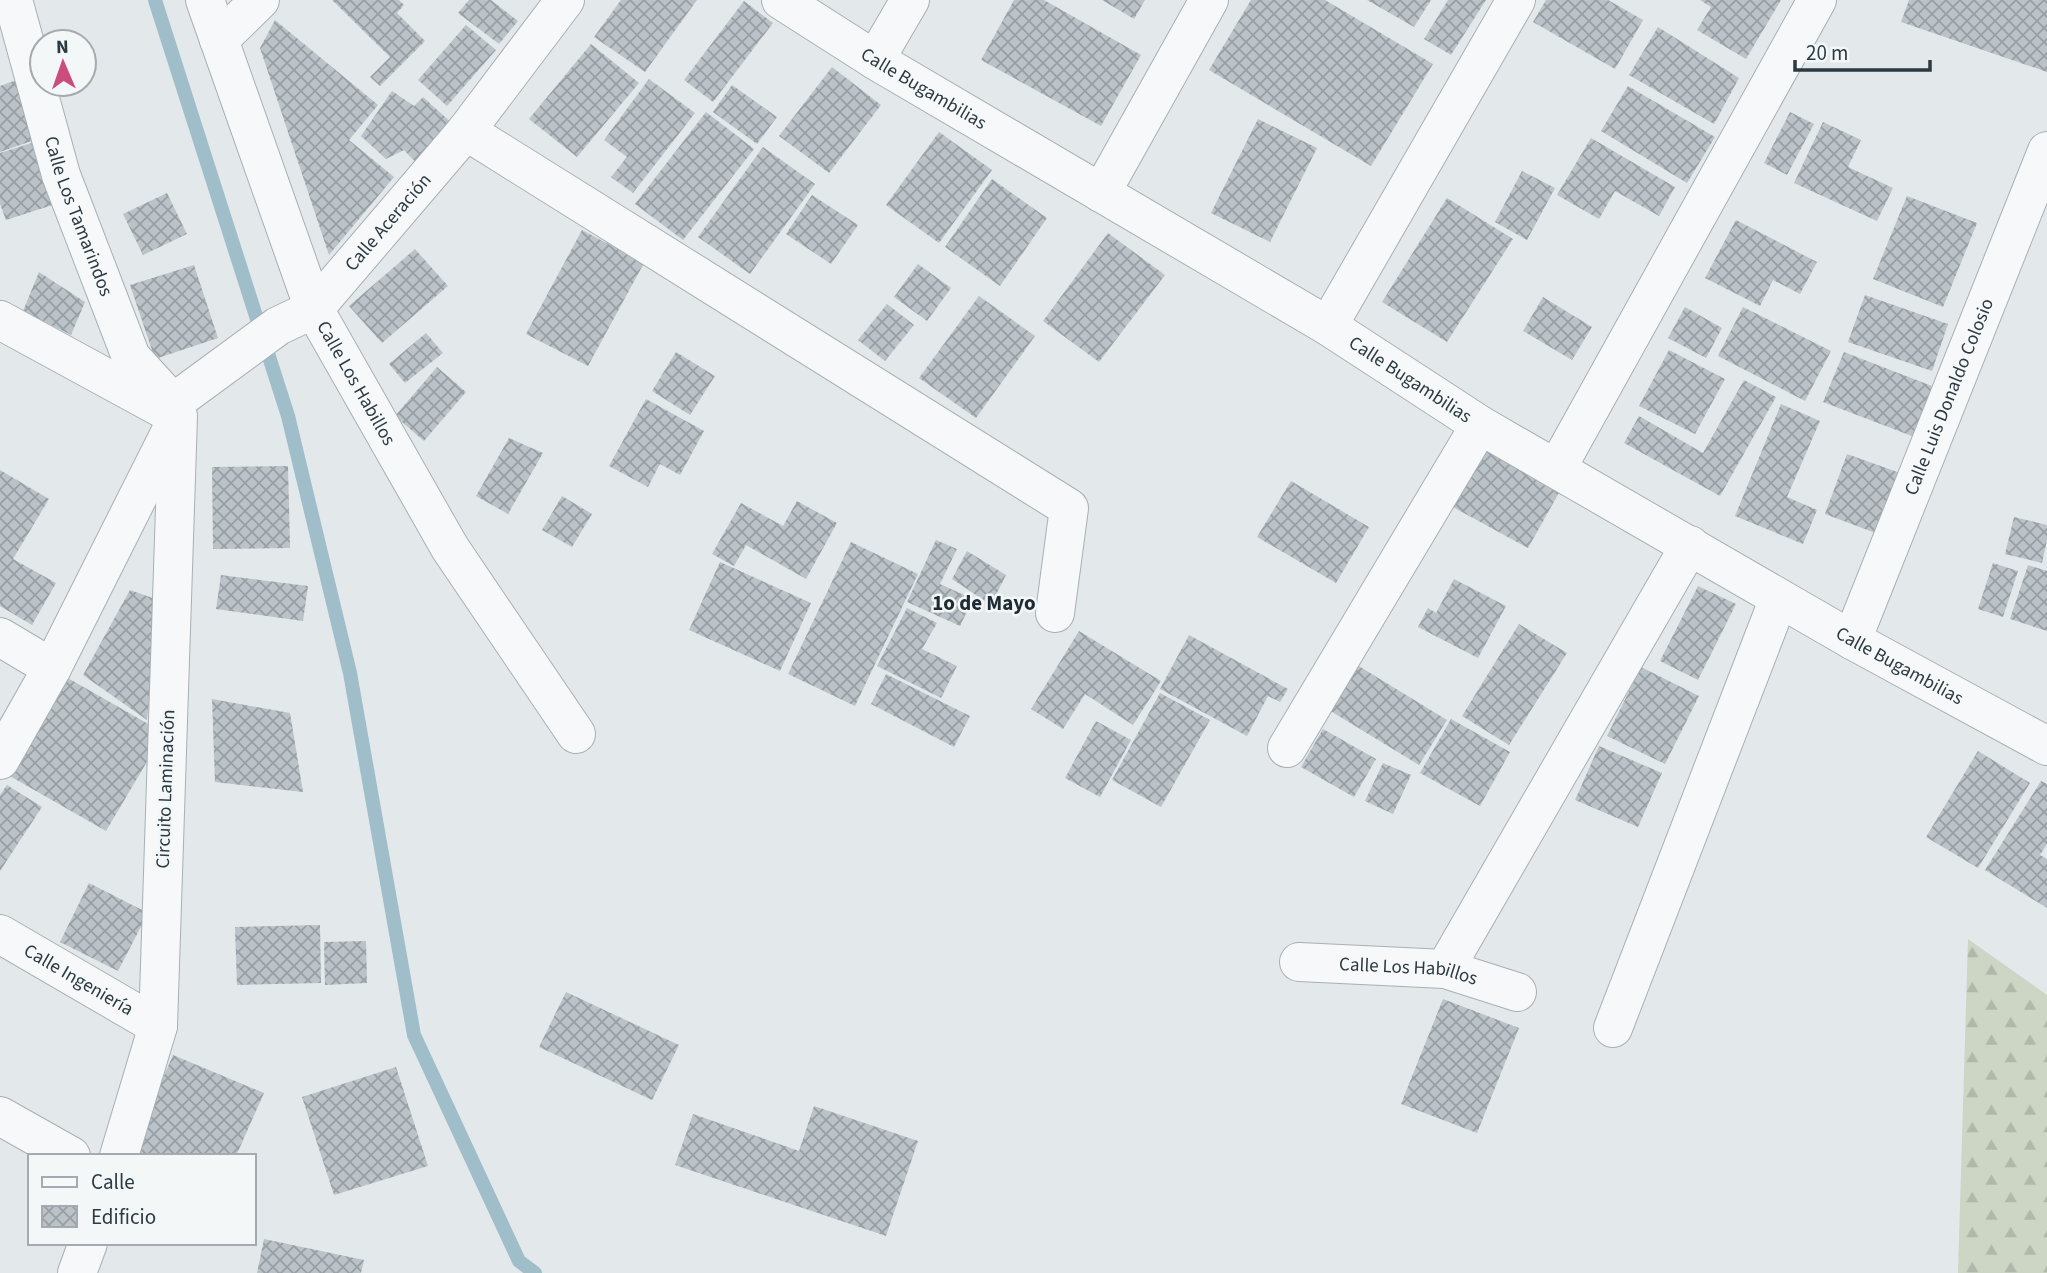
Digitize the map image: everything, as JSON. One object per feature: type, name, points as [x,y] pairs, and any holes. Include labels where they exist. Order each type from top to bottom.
[{"type":"street","name":"Calle Los Tamarindos","points":[[13,0],[61,175],[131,357],[176,410]]},
{"type":"street","name":"Calle Los Habillos","points":[[205,0],[314,309],[450,548],[576,734]]},
{"type":"street","points":[[219,40],[260,0]]},
{"type":"street","name":"Calle Aceración","points":[[0,760],[52,668],[176,410],[278,326],[314,309],[466,131],[565,0]]},
{"type":"street","name":"Calle Bugambilias","points":[[781,0],[875,60],[1328,326],[1480,425],[1852,640],[2047,746]]},
{"type":"street","points":[[875,60],[910,0]]},
{"type":"street","points":[[1101,193],[1209,0]]},
{"type":"street","points":[[1328,326],[1516,0]]},
{"type":"street","points":[[1557,468],[1817,0]]},
{"type":"street","points":[[466,131],[1069,508],[1055,613]]},
{"type":"street","name":"Calle Luis Donaldo Colosio","points":[[1852,640],[2047,151]]},
{"type":"street","points":[[0,320],[176,410]]},
{"type":"street","name":"Circuito Laminación","points":[[120,1154],[158,1026],[176,410]]},
{"type":"street","points":[[1287,748],[1480,425]]},
{"type":"street","points":[[1445,969],[1690,545]]},
{"type":"street","points":[[1613,1028],[1779,598]]},
{"type":"street","points":[[0,637],[52,668]]},
{"type":"street","name":"Calle Ingeniería","points":[[0,934],[158,1026]]},
{"type":"street","name":"Calle Los Habillos","points":[[1299,962],[1445,969],[1517,992]]},
{"type":"street","points":[[0,1116],[67,1154]]},
{"type":"street","points":[[77,1273],[87,1245]]},
{"type":"green space","points":[[1968,939],[2047,995],[2047,1273],[1958,1273]]},
{"type":"building","points":[[332,0],[399,0],[404,5],[397,13],[425,41],[380,86],[370,77],[390,57]]},
{"type":"building","points":[[469,0],[491,0],[518,21],[499,44],[458,13]]},
{"type":"building","points":[[621,0],[697,0],[645,72],[594,37]]},
{"type":"building","points":[[1014,0],[1044,0],[1141,55],[1101,126],[981,60]]},
{"type":"building","points":[[1102,0],[1145,0],[1134,19]]},
{"type":"building","points":[[1251,0],[1325,0],[1433,64],[1371,166],[1209,70]]},
{"type":"building","points":[[1367,0],[1431,0],[1414,27]]},
{"type":"building","points":[[1448,0],[1486,0],[1451,55],[1424,39]]},
{"type":"building","points":[[1546,0],[1608,0],[1643,20],[1615,69],[1533,22]]},
{"type":"building","points":[[1700,0],[1781,0],[1746,59],[1697,30],[1711,7]]},
{"type":"building","points":[[1909,0],[2047,0],[2047,72],[1901,22]]},
{"type":"building","points":[[744,1],[773,23],[713,102],[684,80]]},
{"type":"building","points":[[275,20],[378,105],[349,140],[394,177],[329,255],[260,48]]},
{"type":"building","points":[[466,25],[496,50],[447,106],[418,80]]},
{"type":"building","points":[[1658,27],[1739,78],[1714,124],[1629,75]]},
{"type":"building","points":[[591,44],[639,83],[577,157],[529,119]]},
{"type":"building","points":[[832,67],[881,105],[829,173],[779,136]]},
{"type":"building","points":[[22,78],[43,137],[0,152],[0,86]]},
{"type":"building","points":[[649,79],[695,113],[633,193],[611,177],[627,157],[604,140]]},
{"type":"building","points":[[732,85],[777,117],[757,144],[713,112]]},
{"type":"building","points":[[1628,86],[1715,137],[1687,183],[1601,131]]},
{"type":"building","points":[[392,91],[414,106],[423,97],[456,127],[422,169],[404,150],[386,159],[361,136]]},
{"type":"building","points":[[706,112],[754,149],[683,240],[635,204]]},
{"type":"building","points":[[1790,112],[1814,124],[1787,175],[1764,163]]},
{"type":"building","points":[[1258,119],[1317,148],[1270,242],[1211,213]]},
{"type":"building","points":[[1823,122],[1861,140],[1848,167],[1893,188],[1877,221],[1794,183]]},
{"type":"building","points":[[939,132],[992,170],[939,243],[886,205]]},
{"type":"building","points":[[1591,138],[1675,187],[1659,216],[1615,191],[1599,219],[1557,195]]},
{"type":"building","points":[[44,139],[65,201],[6,220],[0,204],[0,153]]},
{"type":"building","points":[[763,147],[815,184],[750,274],[698,237]]},
{"type":"building","points":[[1522,171],[1555,188],[1527,240],[1495,222]]},
{"type":"building","points":[[992,179],[1047,218],[1000,286],[945,247]]},
{"type":"building","points":[[167,193],[187,234],[143,255],[123,214]]},
{"type":"building","points":[[812,195],[858,225],[831,264],[786,234]]},
{"type":"building","points":[[1907,196],[1977,223],[1943,307],[1873,279]]},
{"type":"building","points":[[1447,198],[1513,239],[1447,342],[1382,302]]},
{"type":"building","points":[[1736,220],[1817,262],[1800,294],[1773,280],[1760,306],[1705,278]]},
{"type":"building","points":[[582,230],[644,263],[588,366],[526,334]]},
{"type":"building","points":[[1108,233],[1165,275],[1099,362],[1043,321]]},
{"type":"building","points":[[415,249],[448,286],[382,343],[349,306]]},
{"type":"building","points":[[918,264],[951,288],[927,321],[894,297]]},
{"type":"building","points":[[194,265],[218,338],[155,359],[130,285]]},
{"type":"building","points":[[39,272],[85,302],[71,335],[23,311]]},
{"type":"building","points":[[1865,295],[1948,324],[1932,371],[1848,342]]},
{"type":"building","points":[[979,296],[1035,336],[976,418],[919,378]]},
{"type":"building","points":[[1543,297],[1592,327],[1572,360],[1523,331]]},
{"type":"building","points":[[887,304],[914,325],[885,361],[858,340]]},
{"type":"building","points":[[1685,307],[1722,328],[1706,358],[1668,338]]},
{"type":"building","points":[[1743,307],[1831,351],[1805,401],[1718,356]]},
{"type":"building","points":[[426,333],[443,353],[405,383],[389,364]]},
{"type":"building","points":[[1669,350],[1725,379],[1695,434],[1639,406]]},
{"type":"building","points":[[676,352],[715,376],[690,415],[652,391]]},
{"type":"building","points":[[1844,352],[1937,388],[1917,438],[1823,402]]},
{"type":"building","points":[[437,367],[466,392],[424,441],[395,416]]},
{"type":"building","points":[[1744,380],[1776,397],[1720,496],[1624,443],[1639,416],[1703,453]]},
{"type":"building","points":[[646,399],[704,431],[680,475],[660,464],[648,487],[609,466]]},
{"type":"building","points":[[1781,404],[1820,421],[1787,497],[1817,510],[1803,544],[1735,516]]},
{"type":"building","points":[[509,438],[543,453],[508,514],[476,496]]},
{"type":"building","points":[[1483,449],[1560,491],[1528,548],[1451,506]]},
{"type":"building","points":[[1847,454],[1900,473],[1878,534],[1825,514]]},
{"type":"building","points":[[288,466],[290,548],[213,549],[212,467]]},
{"type":"building","points":[[0,470],[49,499],[13,559],[56,583],[32,625],[0,606]]},
{"type":"building","points":[[1291,481],[1369,527],[1336,583],[1257,537]]},
{"type":"building","points":[[562,496],[592,514],[572,547],[542,530]]},
{"type":"building","points":[[797,501],[837,523],[806,579],[746,545],[734,566],[712,554],[741,503],[783,526]]},
{"type":"building","points":[[2014,517],[2047,525],[2042,563],[2005,554]]},
{"type":"building","points":[[936,540],[957,549],[940,584],[973,599],[960,626],[907,602]]},
{"type":"building","points":[[851,542],[918,574],[855,706],[788,674]]},
{"type":"building","points":[[967,551],[1006,575],[991,605],[952,579]]},
{"type":"building","points":[[720,562],[811,603],[780,671],[689,630]]},
{"type":"building","points":[[1993,563],[2018,571],[2003,617],[1978,609]]},
{"type":"building","points":[[2028,565],[2047,571],[2047,631],[2010,619]]},
{"type":"building","points":[[221,575],[308,586],[303,621],[216,609]]},
{"type":"building","points":[[1454,579],[1506,606],[1478,658],[1418,627],[1428,608],[1436,613]]},
{"type":"building","points":[[1698,586],[1736,604],[1698,680],[1660,661]]},
{"type":"building","points":[[130,590],[161,601],[147,720],[83,675]]},
{"type":"building","points":[[907,608],[937,623],[922,649],[957,666],[941,698],[877,666]]},
{"type":"building","points":[[1519,624],[1567,653],[1509,745],[1462,716]]},
{"type":"building","points":[[1079,631],[1161,681],[1133,725],[1085,694],[1063,729],[1031,709]]},
{"type":"building","points":[[1189,635],[1288,689],[1280,702],[1268,696],[1247,736],[1160,689]]},
{"type":"building","points":[[1357,665],[1447,720],[1419,765],[1329,710]]},
{"type":"building","points":[[1641,667],[1699,696],[1665,764],[1607,736]]},
{"type":"building","points":[[886,674],[970,716],[954,747],[871,704]]},
{"type":"building","points":[[66,677],[164,733],[106,831],[8,775]]},
{"type":"building","points":[[1160,693],[1210,720],[1161,807],[1112,780]]},
{"type":"building","points":[[212,699],[290,713],[303,792],[215,782]]},
{"type":"building","points":[[1451,719],[1510,752],[1480,806],[1420,773]]},
{"type":"building","points":[[1096,721],[1131,740],[1100,797],[1065,778]]},
{"type":"building","points":[[1323,729],[1376,759],[1354,797],[1301,767]]},
{"type":"building","points":[[1599,746],[1662,773],[1638,827],[1575,800]]},
{"type":"building","points":[[1978,751],[2030,783],[1978,868],[1926,837]]},
{"type":"building","points":[[1383,763],[1411,775],[1393,814],[1365,801]]},
{"type":"building","points":[[2041,781],[2047,784],[2047,844],[2040,855],[2047,859],[2047,908],[1985,870]]},
{"type":"building","points":[[7,785],[42,807],[0,871],[0,795]]},
{"type":"building","points":[[89,883],[148,913],[118,971],[60,942]]},
{"type":"building","points":[[320,925],[321,983],[237,985],[235,927]]},
{"type":"building","points":[[366,941],[367,983],[325,985],[324,942]]},
{"type":"building","points":[[566,992],[679,1045],[652,1100],[539,1047]]},
{"type":"building","points":[[1443,999],[1519,1028],[1477,1133],[1401,1104]]},
{"type":"building","points":[[173,1055],[264,1093],[237,1154],[130,1154]]},
{"type":"building","points":[[396,1067],[428,1166],[334,1195],[302,1097]]},
{"type":"building","points":[[814,1106],[918,1141],[886,1236],[675,1165],[693,1114],[799,1151]]},
{"type":"building","points":[[264,1239],[364,1260],[361,1273],[257,1273]]},
{"type":"waterway","points":[[155,0],[288,416],[350,673],[414,1035],[519,1261],[535,1273]]},
{"type":"district","name":"1o de Mayo","points":[[984,603]]}]
